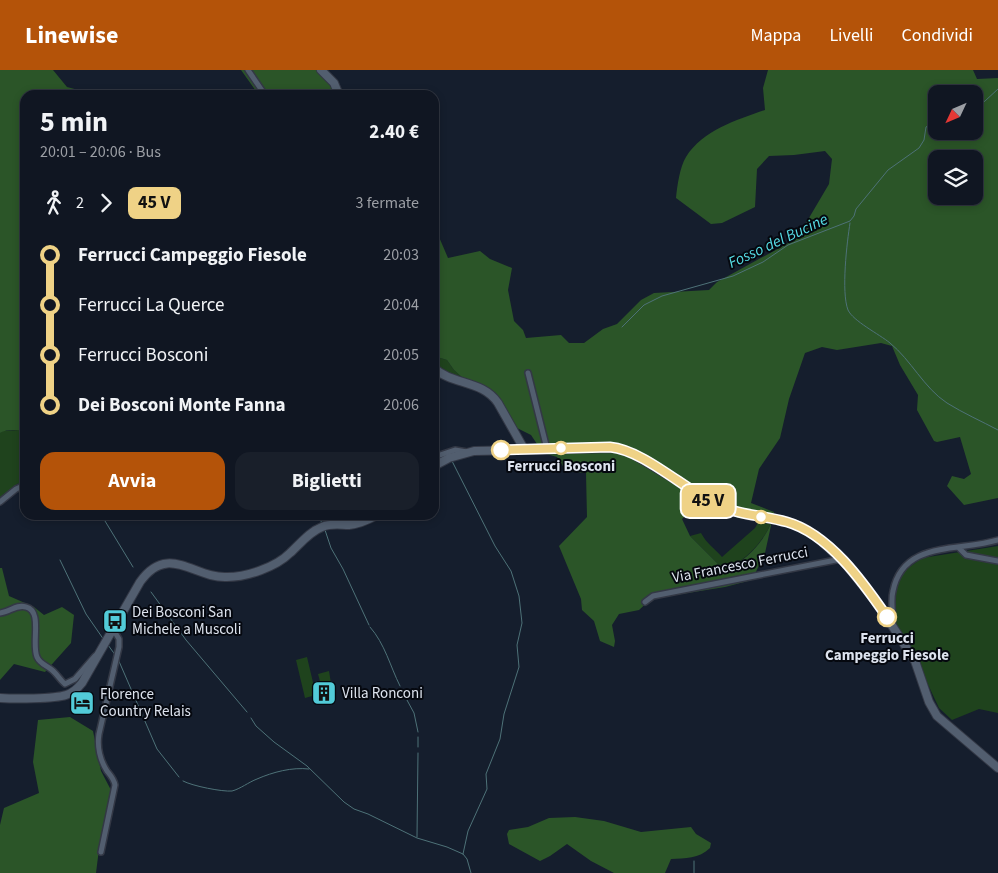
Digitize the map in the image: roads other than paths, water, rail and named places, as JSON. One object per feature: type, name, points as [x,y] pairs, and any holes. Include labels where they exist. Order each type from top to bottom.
[{"type":"main road","points":[[320,70],[334,84],[337,90]]},
{"type":"main road","points":[[439,371],[480,388],[493,396],[524,449]]},
{"type":"main road","name":"Via Francesco Ferrucci","points":[[439,463],[467,452],[610,447],[626,451],[677,479],[705,499],[721,507],[746,515],[779,520],[804,528],[842,559],[878,603],[915,660],[929,702],[937,716],[998,768]]},
{"type":"main road","points":[[0,698],[58,697],[68,694],[82,683],[144,577],[159,566],[176,564],[219,577],[236,576],[276,564],[310,534],[323,526],[358,523],[365,520]]},
{"type":"street","points":[[248,70],[262,90]]},
{"type":"street","points":[[528,373],[547,449]]},
{"type":"street","points":[[439,455],[455,450],[467,452]]},
{"type":"street","points":[[0,502],[20,487]]},
{"type":"street","points":[[892,626],[894,617],[892,594],[904,566],[912,559],[926,553],[982,545],[998,540]]},
{"type":"street","points":[[959,548],[966,555],[998,561]]},
{"type":"street","name":"Via Francesco Ferrucci","points":[[645,602],[653,596],[842,559]]},
{"type":"street","points":[[0,613],[14,607],[24,606],[33,611],[36,618],[34,646],[37,658],[66,684],[75,678],[104,645]]},
{"type":"street","points":[[100,852],[115,782],[101,759],[98,747],[98,738],[117,658],[119,639],[113,629]]},
{"type":"waterway","name":"Fosso del Bucine","points":[[983,102],[998,89]]},
{"type":"waterway","name":"Fosso del Bucine","points":[[622,327],[644,305],[662,296],[733,276],[763,262],[788,245],[850,221],[856,209],[888,170],[919,148],[924,140],[926,127],[928,126]]},
{"type":"waterway","points":[[850,223],[845,280],[848,310],[861,323],[898,350],[939,397],[959,410],[998,430]]},
{"type":"waterway","points":[[452,461],[495,546],[511,571],[519,596],[522,623],[517,645],[519,667],[504,714],[500,739],[486,774],[487,789],[468,831],[463,854]]},
{"type":"waterway","points":[[321,520],[322,524]]},
{"type":"waterway","points":[[105,521],[133,567]]},
{"type":"waterway","points":[[325,530],[331,548],[369,625]]},
{"type":"waterway","points":[[60,560],[86,614],[104,640]]},
{"type":"waterway","points":[[151,592],[186,640],[247,712]]},
{"type":"waterway","points":[[370,627],[383,648],[400,686]]},
{"type":"waterway","points":[[108,645],[116,656]]},
{"type":"waterway","points":[[118,659],[157,749],[179,777]]},
{"type":"waterway","points":[[401,689],[414,713],[418,732]]},
{"type":"waterway","points":[[251,718],[256,726],[307,766],[344,802],[354,809],[417,838],[463,854],[467,859],[471,873]]},
{"type":"waterway","points":[[418,737],[418,747]]},
{"type":"waterway","points":[[417,837],[418,753]]},
{"type":"waterway","points":[[183,781],[222,791],[232,791],[276,772],[289,769],[309,769]]},
{"type":"waterway","points":[[694,861],[694,873]]},
{"type":"place","name":"Ferrucci Bosconi","points":[[561,448]]},
{"type":"place","name":"Ferrucci Campeggio Fiesole","points":[[887,617]]},
{"type":"place","name":"Dei Bosconi San Michele a Muscoli","points":[[115,621]]},
{"type":"place","name":"Villa Ronconi","points":[[324,693]]},
{"type":"place","name":"Florence Country Relais","points":[[82,703]]}]
